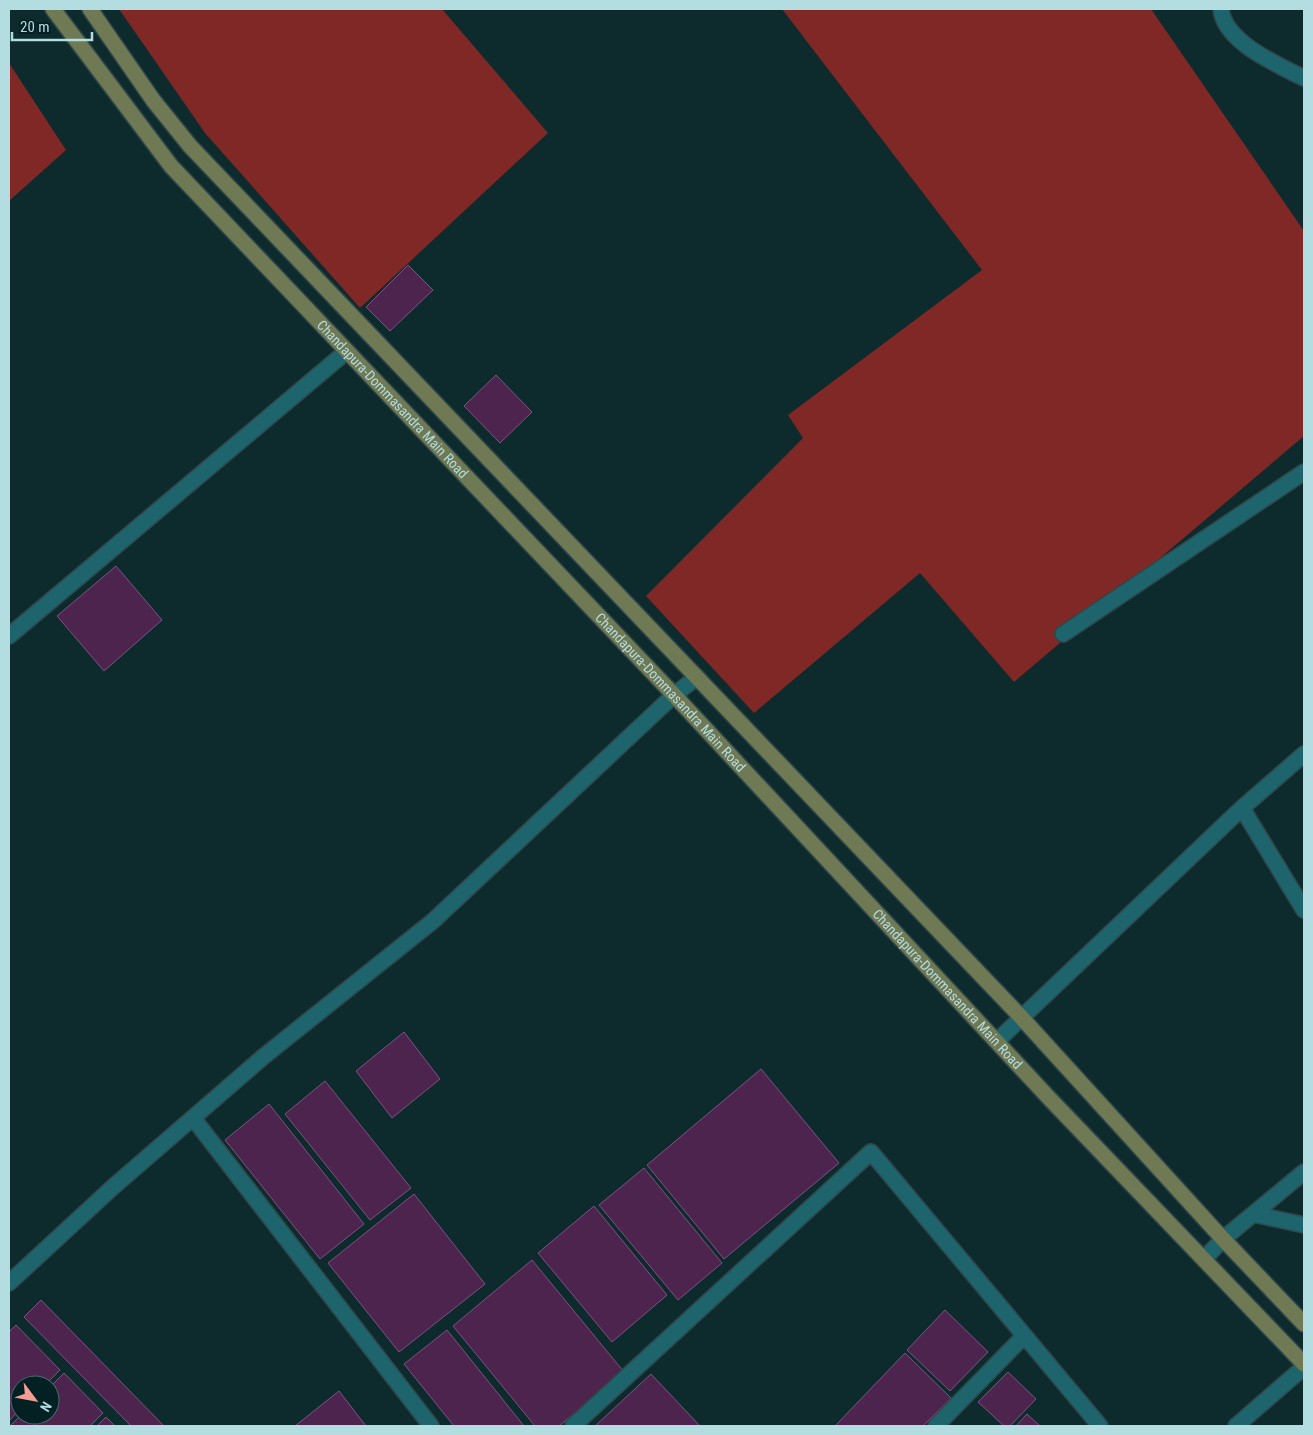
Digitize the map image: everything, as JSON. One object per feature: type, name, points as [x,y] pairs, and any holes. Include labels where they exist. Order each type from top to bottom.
[{"type":"main road","name":"Chandapura-Dommasandra Main Road","points":[[53,9],[171,166],[674,695],[997,1041],[1304,1365]]},
{"type":"main road","name":"Chandapura-Dommasandra Main Road","points":[[90,9],[153,100],[190,146],[1021,1017],[1304,1324]]},
{"type":"street","points":[[1221,9],[1222,18],[1235,35],[1262,57],[1304,78]]},
{"type":"street","points":[[9,636],[347,351]]},
{"type":"street","points":[[1063,634],[1304,472]]},
{"type":"street","points":[[9,1283],[113,1187],[262,1057],[433,921],[674,695],[698,677]]},
{"type":"street","points":[[997,1041],[1242,808],[1304,754]]},
{"type":"street","points":[[1242,808],[1304,910]]},
{"type":"street","points":[[193,1118],[431,1426]]},
{"type":"street","points":[[573,1426],[871,1152],[1100,1426]]},
{"type":"street","points":[[1204,1259],[1223,1238],[1304,1172]]},
{"type":"street","points":[[1254,1214],[1304,1226]]},
{"type":"street","points":[[936,1426],[1024,1336]]},
{"type":"street","points":[[1236,1426],[1304,1365]]},
{"type":"shaded area","points":[[119,9],[442,9],[548,133],[360,308],[205,133]]},
{"type":"shaded area","points":[[782,9],[1151,9],[1304,231],[1304,436],[1014,682],[920,573],[754,713],[646,596],[803,438],[788,415],[982,270]]},
{"type":"shaded area","points":[[9,63],[66,150],[9,201]]},
{"type":"building","points":[[408,265],[433,290],[390,331],[366,307]]},
{"type":"building","points":[[496,375],[532,412],[500,443],[464,406]]},
{"type":"building","points":[[116,566],[162,620],[104,671],[57,616]]},
{"type":"building","points":[[404,1032],[440,1079],[392,1118],[356,1071]]},
{"type":"building","points":[[761,1069],[839,1163],[724,1259],[647,1165]]},
{"type":"building","points":[[325,1081],[411,1188],[370,1220],[285,1114]]},
{"type":"building","points":[[269,1104],[364,1224],[320,1259],[225,1140]]},
{"type":"building","points":[[644,1168],[722,1263],[678,1300],[599,1205]]},
{"type":"building","points":[[414,1194],[485,1284],[399,1352],[328,1263]]},
{"type":"building","points":[[594,1206],[667,1295],[612,1342],[538,1253]]},
{"type":"building","points":[[532,1260],[624,1372],[559,1426],[535,1426],[453,1326]]},
{"type":"building","points":[[41,1300],[164,1426],[131,1426],[24,1317]]},
{"type":"building","points":[[945,1310],[988,1352],[950,1391],[907,1350]]},
{"type":"building","points":[[16,1325],[60,1370],[55,1375],[10,1375],[9,1421],[9,1332]]},
{"type":"building","points":[[447,1330],[524,1426],[454,1426],[404,1364]]},
{"type":"building","points":[[905,1353],[951,1398],[923,1426],[835,1426]]},
{"type":"building","points":[[1008,1372],[1036,1399],[1010,1426],[1004,1426],[978,1402]]},
{"type":"building","points":[[64,1373],[103,1413],[90,1426],[10,1426],[60,1425],[60,1377]]},
{"type":"building","points":[[651,1374],[700,1426],[595,1426]]},
{"type":"building","points":[[339,1391],[366,1426],[295,1426]]},
{"type":"building","points":[[1027,1414],[1040,1426],[1016,1426]]},
{"type":"building","points":[[106,1417],[115,1426],[97,1426]]}]
